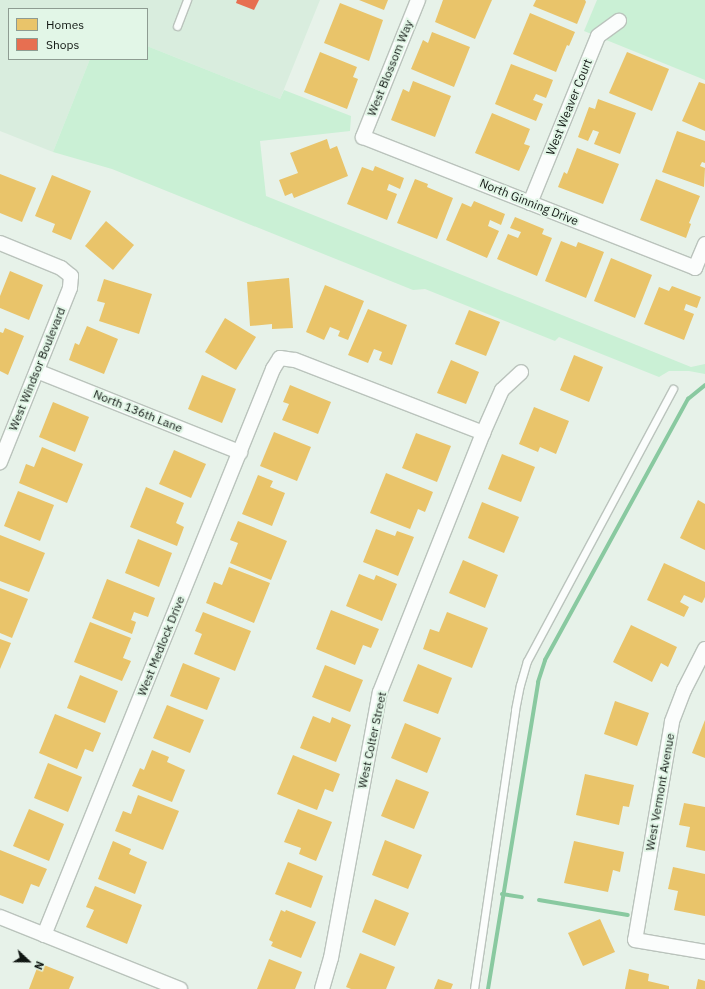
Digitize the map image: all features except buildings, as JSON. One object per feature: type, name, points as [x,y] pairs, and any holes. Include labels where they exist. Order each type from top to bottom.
[{"type":"street","name":"West Blossom Way","points":[[363,137],[418,0]]},
{"type":"street","name":"West Weaver Court","points":[[530,203],[598,36],[619,21]]},
{"type":"street","name":"North Ginning Drive","points":[[363,137],[695,268],[705,244]]},
{"type":"street","name":"West Windsor Boulevard","points":[[0,243],[61,268],[71,276],[70,288],[0,462]]},
{"type":"street","name":"West Medlock Drive","points":[[44,935],[273,369],[280,358],[295,360],[482,433]]},
{"type":"street","name":"North 136th Lane","points":[[37,371],[240,452]]},
{"type":"street","name":"West Colter Street","points":[[322,989],[331,958],[380,692],[482,433],[502,390],[521,372]]},
{"type":"street","name":"West Vermont Avenue","points":[[705,649],[684,690],[672,722],[635,940],[705,952]]},
{"type":"street","points":[[0,917],[180,989]]},
{"type":"lane","points":[[177,26],[187,0]]},
{"type":"lane","points":[[474,989],[515,710],[527,661],[673,389]]},
{"type":"shaded area","points":[[0,0],[320,0],[280,99],[148,46],[148,8],[8,8],[8,60],[90,60],[53,152],[0,131]]},
{"type":"green space","points":[[597,0],[705,0],[705,80],[584,31]]},
{"type":"green space","points":[[148,46],[280,99],[284,90],[351,116],[350,131],[260,141],[266,196],[691,367],[705,364],[705,374],[689,371],[669,371],[659,377],[559,337],[555,341],[425,289],[413,290],[112,169],[53,152],[90,60],[148,60]]},
{"type":"waterway","points":[[488,989],[538,682],[545,660],[688,399],[705,385]]},
{"type":"waterway","points":[[502,894],[522,897]]},
{"type":"waterway","points":[[539,900],[628,915]]}]
